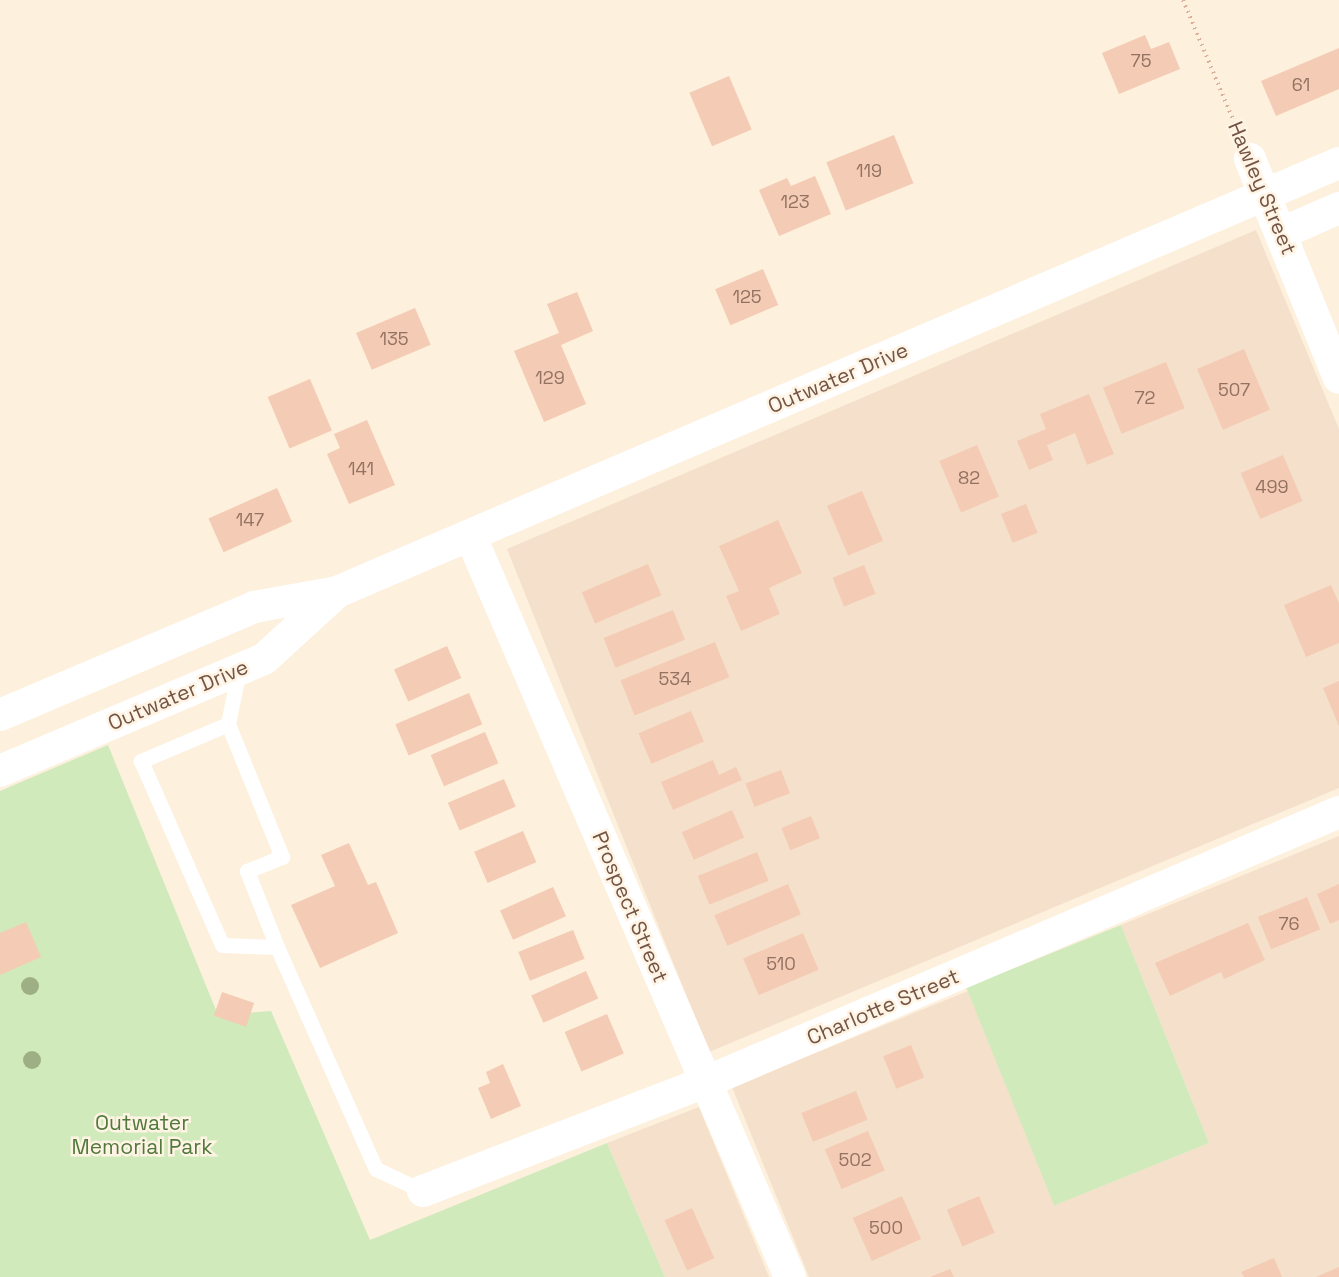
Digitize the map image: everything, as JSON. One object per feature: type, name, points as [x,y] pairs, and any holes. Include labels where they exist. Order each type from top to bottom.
[{"type":"street","name":"Hawley Street","points":[[1250,159],[1282,232],[1339,378]]},
{"type":"street","name":"Outwater Drive","points":[[0,715],[254,607],[337,592],[471,537],[1339,164]]},
{"type":"street","points":[[1282,232],[1339,208]]},
{"type":"street","name":"Prospect Street","points":[[471,537],[790,1277]]},
{"type":"street","name":"Outwater Drive","points":[[0,771],[264,658],[337,592]]},
{"type":"street","name":"Charlotte Street","points":[[423,1191],[706,1082],[1339,812]]},
{"type":"lane","points":[[239,669],[228,724],[282,857],[247,871],[277,947],[376,1169],[423,1191]]},
{"type":"lane","points":[[228,724],[141,761],[222,945],[277,947]]},
{"type":"path","name":"Hawley Street","points":[[1183,0],[1250,159]]},
{"type":"shaded area","points":[[1256,230],[1339,429],[1339,788],[709,1052],[507,549]]},
{"type":"shaded area","points":[[1339,836],[1339,1277],[809,1277],[732,1087],[968,991],[1055,1205],[1209,1143],[1121,925]]},
{"type":"shaded area","points":[[699,1107],[769,1277],[665,1277],[607,1143]]},
{"type":"green space","name":"Outwater Memorial Park","points":[[108,745],[218,1015],[271,1011],[370,1240],[607,1143],[665,1277],[0,1277],[0,791]]},
{"type":"green space","points":[[1121,925],[1209,1143],[1054,1205],[966,988]]},
{"type":"building","points":[[1145,35],[1151,49],[1169,42],[1180,69],[1119,94],[1102,53]]},
{"type":"building","points":[[1339,48],[1339,89],[1276,116],[1261,81]]},
{"type":"building","points":[[729,76],[752,129],[712,146],[689,93]]},
{"type":"building","points":[[894,135],[913,183],[846,211],[826,162]]},
{"type":"building","points":[[815,176],[831,214],[779,236],[759,190],[787,178],[791,186]]},
{"type":"building","points":[[763,269],[778,305],[730,325],[715,289]]},
{"type":"building","points":[[577,292],[593,331],[561,345],[586,404],[544,422],[514,351],[559,333],[547,304]]},
{"type":"building","points":[[415,308],[431,345],[372,370],[356,333]]},
{"type":"building","points":[[1244,349],[1270,410],[1223,430],[1197,369]]},
{"type":"building","points":[[1166,362],[1185,408],[1122,434],[1103,387]]},
{"type":"building","points":[[310,379],[332,431],[290,449],[268,397]]},
{"type":"building","points":[[1089,394],[1114,454],[1087,465],[1075,433],[1047,445],[1053,460],[1029,470],[1017,441],[1046,429],[1040,414]]},
{"type":"building","points":[[367,420],[395,485],[349,504],[327,454],[340,448],[334,434]]},
{"type":"building","points":[[977,445],[999,497],[961,513],[939,461]]},
{"type":"building","points":[[1283,455],[1303,501],[1260,519],[1241,473]]},
{"type":"building","points":[[277,488],[292,522],[224,552],[208,519]]},
{"type":"building","points":[[862,491],[883,541],[848,556],[827,506]]},
{"type":"building","points":[[1026,504],[1038,533],[1013,543],[1001,514]]},
{"type":"building","points":[[778,520],[802,573],[769,588],[780,614],[741,631],[726,596],[739,591],[719,546]]},
{"type":"building","points":[[648,564],[661,595],[595,623],[582,592]]},
{"type":"building","points":[[864,565],[876,594],[844,606],[832,578]]},
{"type":"building","points":[[1331,585],[1339,603],[1339,643],[1306,657],[1284,605]]},
{"type":"building","points":[[673,610],[685,640],[615,668],[603,638]]},
{"type":"building","points":[[715,642],[729,677],[635,715],[620,680]]},
{"type":"building","points":[[447,646],[461,678],[408,702],[394,670]]},
{"type":"building","points":[[1339,681],[1339,726],[1323,688]]},
{"type":"building","points":[[469,693],[482,724],[409,756],[395,724]]},
{"type":"building","points":[[691,711],[704,741],[651,764],[639,733]]},
{"type":"building","points":[[485,732],[498,763],[444,786],[431,755]]},
{"type":"building","points":[[713,760],[719,775],[736,767],[742,780],[673,810],[661,782]]},
{"type":"building","points":[[781,770],[790,793],[754,807],[746,784]]},
{"type":"building","points":[[504,779],[516,807],[460,830],[448,803]]},
{"type":"building","points":[[732,810],[744,837],[694,860],[682,832]]},
{"type":"building","points":[[811,816],[820,838],[790,850],[781,828]]},
{"type":"building","points":[[523,831],[536,862],[487,883],[474,852]]},
{"type":"building","points":[[349,843],[368,885],[376,882],[398,933],[320,968],[291,905],[335,886],[321,855]]},
{"type":"building","points":[[757,852],[769,881],[709,905],[698,876]]},
{"type":"building","points":[[788,884],[801,914],[727,946],[714,915]]},
{"type":"building","points":[[1339,884],[1339,920],[1330,924],[1317,894]]},
{"type":"building","points":[[553,887],[566,916],[513,940],[500,911]]},
{"type":"building","points":[[1307,897],[1320,929],[1271,949],[1258,917]]},
{"type":"building","points":[[26,922],[41,957],[0,975],[0,933]]},
{"type":"building","points":[[1248,923],[1265,960],[1224,979],[1221,972],[1170,996],[1155,963]]},
{"type":"building","points":[[573,930],[585,959],[530,981],[518,952]]},
{"type":"building","points":[[803,933],[819,970],[759,995],[743,958]]},
{"type":"building","points":[[586,971],[598,998],[543,1023],[531,995]]},
{"type":"building","points":[[222,992],[254,1003],[246,1027],[214,1016]]},
{"type":"building","points":[[607,1014],[624,1054],[581,1072],[565,1032]]},
{"type":"building","points":[[911,1045],[924,1077],[896,1089],[883,1056]]},
{"type":"building","points":[[503,1064],[521,1106],[491,1119],[478,1088],[490,1083],[486,1072]]},
{"type":"building","points":[[856,1091],[868,1120],[813,1142],[801,1113]]},
{"type":"building","points":[[868,1131],[885,1171],[842,1189],[825,1149]]},
{"type":"building","points":[[902,1196],[921,1239],[872,1261],[853,1218]]},
{"type":"building","points":[[979,1196],[995,1233],[962,1246],[947,1210]]},
{"type":"building","points":[[692,1208],[714,1258],[687,1270],[665,1220]]},
{"type":"building","points":[[1274,1258],[1282,1277],[1244,1277],[1241,1272]]},
{"type":"building","points":[[1339,1267],[1339,1277],[1316,1277]]},
{"type":"building","points":[[950,1269],[954,1277],[930,1277]]}]
